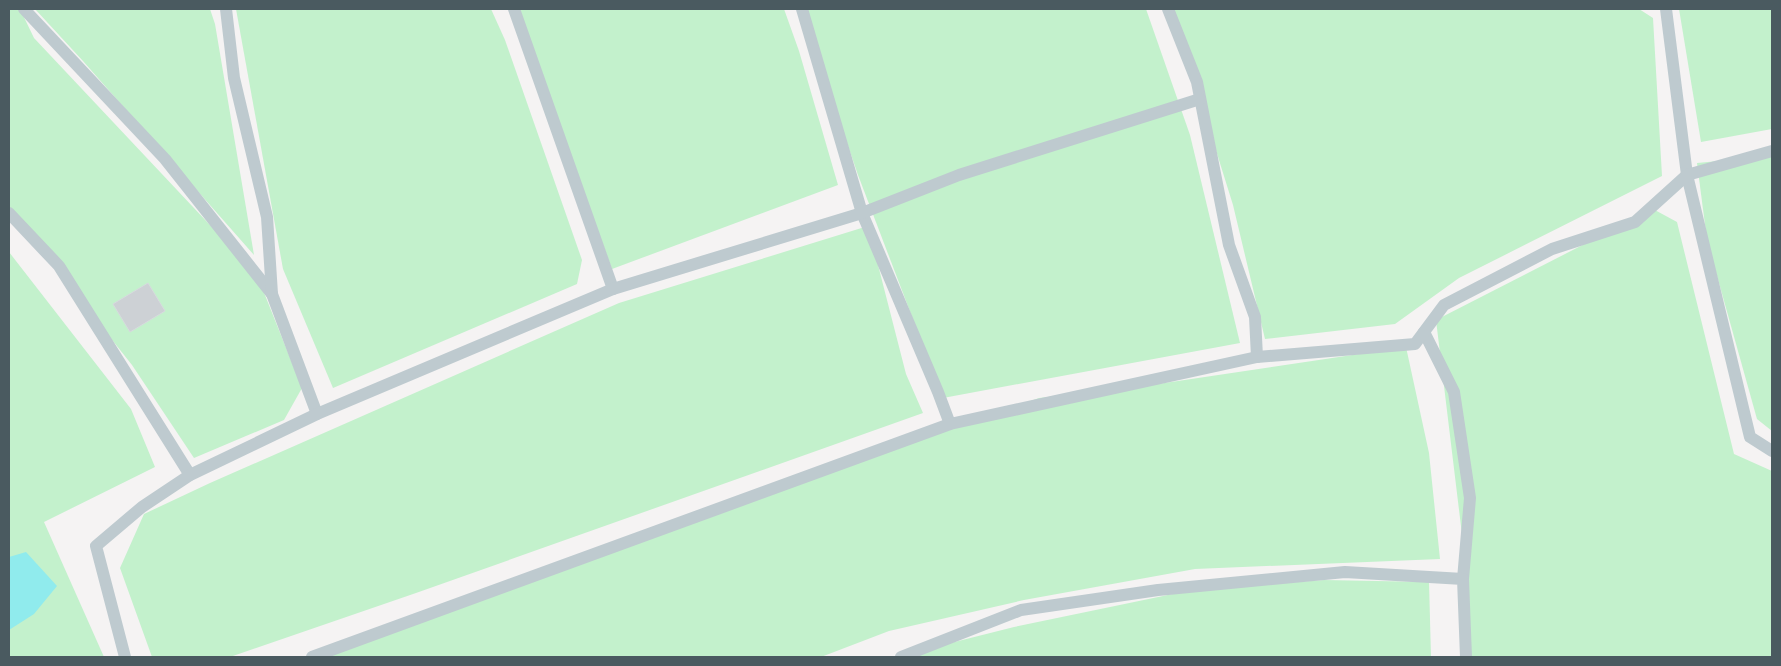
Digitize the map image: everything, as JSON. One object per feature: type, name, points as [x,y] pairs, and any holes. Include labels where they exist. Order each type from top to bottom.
[{"type":"lane","points":[[24,9],[165,160],[272,294]]},
{"type":"lane","points":[[226,9],[234,78],[267,217],[272,294],[317,414]]},
{"type":"lane","points":[[514,9],[613,289]]},
{"type":"lane","points":[[802,9],[862,213],[950,424]]},
{"type":"lane","points":[[1168,9],[1197,82],[1229,245],[1255,317],[1256,357]]},
{"type":"lane","points":[[1666,9],[1687,176],[1750,437],[1772,451]]},
{"type":"lane","points":[[125,657],[96,546],[142,507],[190,475],[317,414],[613,289],[862,213],[959,174],[1200,99]]},
{"type":"lane","points":[[312,657],[950,424],[1256,357],[1415,344],[1444,304],[1552,249],[1635,222],[1687,176],[1772,151]]},
{"type":"lane","points":[[9,213],[59,266],[190,475]]},
{"type":"lane","points":[[1424,332],[1454,392],[1470,498],[1463,579],[1466,657]]},
{"type":"lane","points":[[901,657],[1022,610],[1158,590],[1345,572],[1463,579]]},
{"type":"green space","points":[[9,9],[20,9],[34,38],[257,275],[302,388],[284,420],[194,458],[132,365],[9,210]]},
{"type":"green space","points":[[35,9],[210,9],[215,24],[254,255],[83,61]]},
{"type":"green space","points":[[236,9],[491,9],[505,40],[582,260],[577,284],[333,388],[283,269]]},
{"type":"green space","points":[[516,9],[784,9],[799,51],[838,185],[612,269]]},
{"type":"green space","points":[[801,9],[1146,9],[1190,135],[1240,343],[943,398],[858,175]]},
{"type":"green space","points":[[1172,9],[1639,9],[1653,18],[1662,176],[1459,278],[1395,324],[1265,339],[1233,205]]},
{"type":"green space","points":[[1679,9],[1772,9],[1772,129],[1701,142]]},
{"type":"green space","points":[[1772,156],[1772,431],[1757,419],[1707,240],[1697,163]]},
{"type":"green space","points":[[1653,209],[1677,222],[1734,454],[1772,471],[1772,657],[1468,657],[1464,551],[1436,320]]},
{"type":"green space","points":[[868,226],[906,374],[923,413],[230,657],[152,657],[120,568],[144,514],[210,483],[619,303]]},
{"type":"green space","points":[[9,252],[131,409],[155,467],[44,522],[104,657],[9,657]]},
{"type":"green space","points":[[1406,347],[1429,453],[1440,559],[1195,569],[1024,600],[889,631],[821,657],[314,657],[1039,398],[1151,385]]},
{"type":"green space","points":[[1324,580],[1429,582],[1431,657],[895,657],[1014,627],[1192,590]]},
{"type":"water","points":[[26,552],[57,586],[34,614],[9,630],[9,557]]},
{"type":"building","points":[[148,283],[165,311],[130,332],[113,304]]}]
